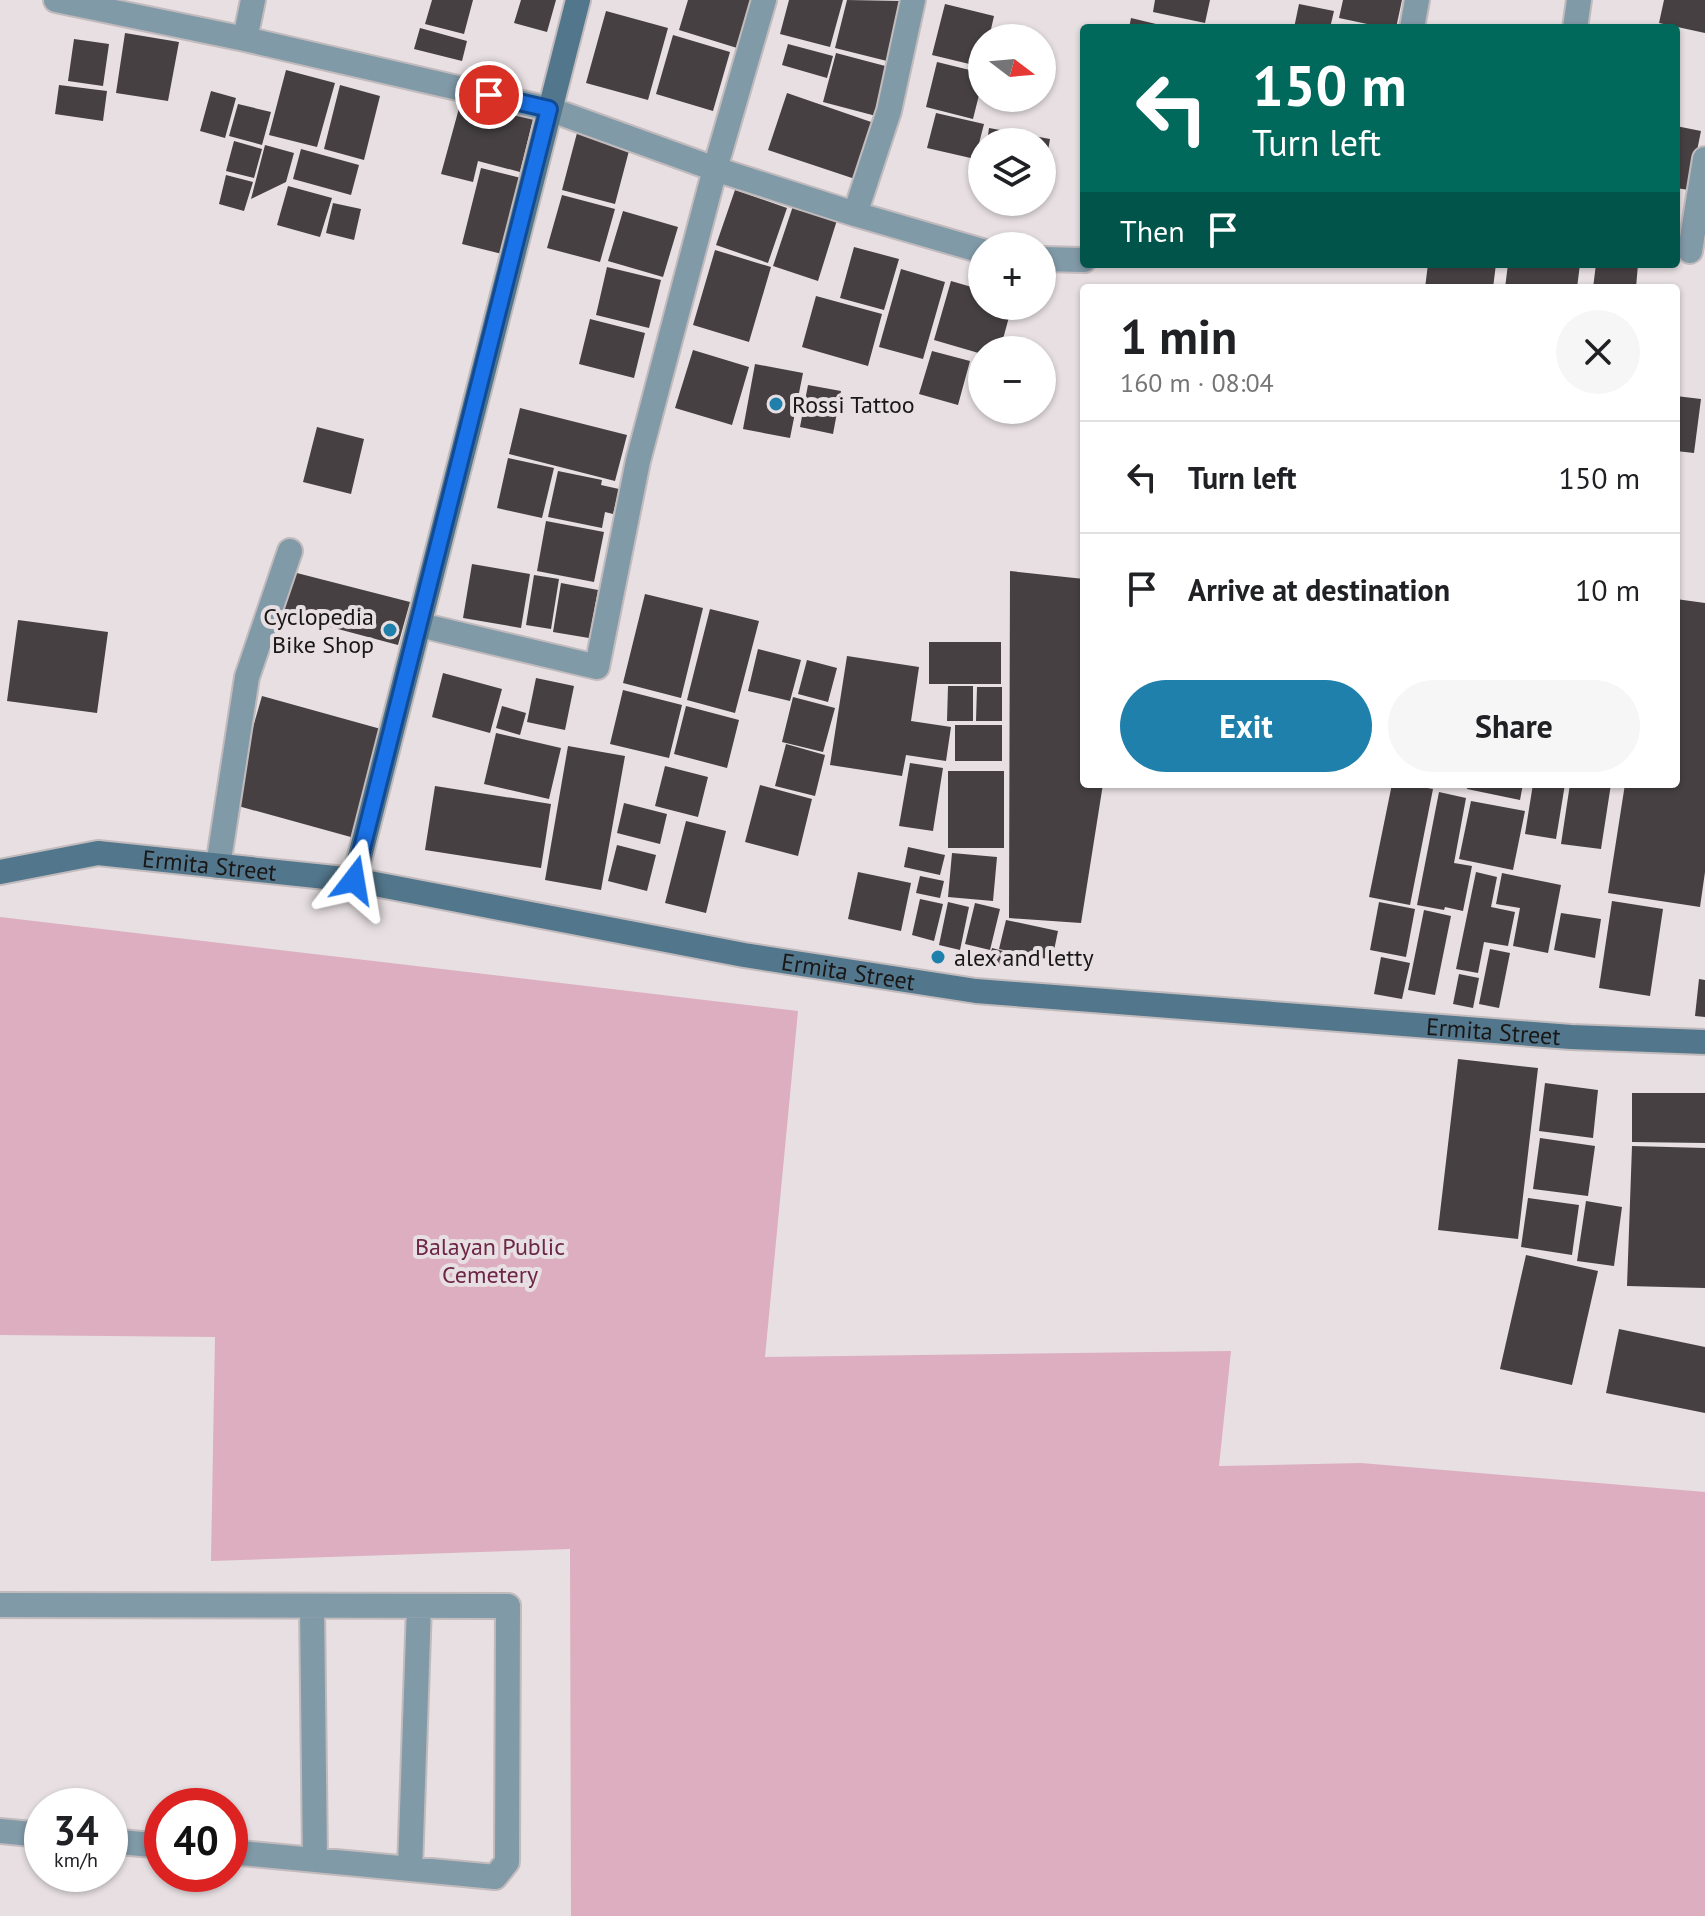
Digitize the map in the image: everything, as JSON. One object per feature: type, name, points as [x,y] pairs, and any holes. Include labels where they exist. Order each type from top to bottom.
[{"type":"main road","points":[[354,880],[578,0]]},
{"type":"main road","name":"Ermita Street","points":[[0,872],[98,853],[354,880],[744,955],[976,991],[1556,1036],[1705,1042]]},
{"type":"street","points":[[56,0],[245,39],[549,109],[715,169],[968,247]]},
{"type":"street","points":[[245,39],[253,0]]},
{"type":"street","points":[[420,625],[597,667],[638,461],[715,169],[764,0]]},
{"type":"street","points":[[855,214],[889,111],[913,0]]},
{"type":"street","points":[[1413,24],[1417,0]]},
{"type":"street","points":[[1576,24],[1579,0]]},
{"type":"street","points":[[1690,251],[1705,159]]},
{"type":"street","points":[[1056,259],[1080,260]]},
{"type":"street","points":[[218,866],[247,677],[290,551]]},
{"type":"street","points":[[0,1605],[508,1606],[507,1862],[495,1877],[248,1854]]},
{"type":"street","points":[[312,1606],[315,1860]]},
{"type":"street","points":[[410,1869],[419,1606]]},
{"type":"street","points":[[0,1831],[24,1833]]},
{"type":"green space","name":"Balayan Public Cemetery","points":[[0,917],[798,1011],[765,1357],[1231,1351],[1219,1466],[1361,1463],[1705,1492],[1705,1916],[571,1916],[570,1549],[211,1561],[215,1337],[0,1335]]},
{"type":"building","points":[[432,0],[473,0],[464,34],[425,24]]},
{"type":"building","points":[[521,0],[556,0],[547,32],[514,23]]},
{"type":"building","points":[[688,0],[751,0],[737,48],[679,30]]},
{"type":"building","points":[[789,0],[843,0],[830,47],[780,34]]},
{"type":"building","points":[[847,0],[901,1],[887,61],[835,48]]},
{"type":"building","points":[[1155,0],[1210,0],[1205,23],[1153,12]]},
{"type":"building","points":[[1343,0],[1402,0],[1397,24],[1367,24],[1339,18]]},
{"type":"building","points":[[1664,0],[1705,0],[1705,33],[1680,28],[1680,24],[1659,23]]},
{"type":"building","points":[[945,4],[994,16],[992,24],[968,24],[968,64],[932,55]]},
{"type":"building","points":[[1299,4],[1334,11],[1331,24],[1295,24]]},
{"type":"building","points":[[606,11],[668,28],[648,100],[586,83]]},
{"type":"building","points":[[1131,18],[1156,24],[1130,24]]},
{"type":"building","points":[[420,28],[467,41],[462,61],[414,49]]},
{"type":"building","points":[[125,33],[179,42],[168,101],[116,93]]},
{"type":"building","points":[[673,35],[730,52],[713,111],[656,94]]},
{"type":"building","points":[[74,39],[109,44],[103,86],[68,81]]},
{"type":"building","points":[[788,44],[833,56],[827,78],[782,65]]},
{"type":"building","points":[[836,53],[889,67],[876,116],[823,102]]},
{"type":"building","points":[[937,62],[968,70],[968,112],[975,112],[973,119],[926,107]]},
{"type":"building","points":[[286,70],[335,83],[317,147],[269,135]]},
{"type":"building","points":[[59,85],[107,91],[103,121],[55,114]]},
{"type":"building","points":[[340,85],[380,96],[364,160],[324,149]]},
{"type":"building","points":[[211,91],[236,98],[225,138],[200,131]]},
{"type":"building","points":[[787,93],[874,123],[855,179],[768,150]]},
{"type":"building","points":[[461,101],[533,119],[520,172],[478,161],[473,182],[441,174]]},
{"type":"building","points":[[238,104],[271,112],[262,145],[229,136]]},
{"type":"building","points":[[936,113],[984,124],[983,128],[968,128],[968,157],[927,148]]},
{"type":"building","points":[[1680,127],[1701,131],[1689,190],[1680,189]]},
{"type":"building","points":[[577,133],[630,147],[615,204],[562,190]]},
{"type":"building","points":[[234,141],[262,149],[254,178],[226,171]]},
{"type":"building","points":[[265,145],[294,153],[286,182],[251,199]]},
{"type":"building","points":[[301,149],[359,165],[351,195],[293,179]]},
{"type":"building","points":[[481,168],[521,178],[502,254],[462,244]]},
{"type":"building","points":[[226,175],[253,182],[244,211],[219,204]]},
{"type":"building","points":[[288,186],[332,198],[320,237],[277,225]]},
{"type":"building","points":[[735,190],[787,208],[768,263],[716,245]]},
{"type":"building","points":[[562,195],[615,209],[600,262],[547,248]]},
{"type":"building","points":[[333,203],[361,209],[354,240],[326,233]]},
{"type":"building","points":[[793,206],[837,220],[818,281],[773,266]]},
{"type":"building","points":[[623,211],[678,227],[663,277],[608,261]]},
{"type":"building","points":[[854,247],[899,259],[884,310],[840,298]]},
{"type":"building","points":[[715,250],[771,267],[749,342],[693,325]]},
{"type":"building","points":[[607,267],[661,280],[649,328],[596,315]]},
{"type":"building","points":[[1428,268],[1496,268],[1494,284],[1426,284]]},
{"type":"building","points":[[1508,268],[1580,268],[1578,284],[1506,284]]},
{"type":"building","points":[[1596,268],[1638,268],[1636,284],[1594,284]]},
{"type":"building","points":[[901,269],[945,282],[923,359],[879,347]]},
{"type":"building","points":[[951,281],[968,286],[968,320],[1008,320],[1004,336],[968,336],[968,350],[934,340]]},
{"type":"building","points":[[816,296],[882,314],[868,366],[802,347]]},
{"type":"building","points":[[590,319],[645,333],[634,378],[579,364]]},
{"type":"building","points":[[693,350],[749,367],[732,425],[675,408]]},
{"type":"building","points":[[932,351],[968,360],[958,405],[919,394]]},
{"type":"building","points":[[755,364],[803,373],[790,438],[743,429]]},
{"type":"building","points":[[808,385],[841,391],[833,434],[800,427]]},
{"type":"building","points":[[1680,396],[1701,399],[1694,453],[1680,451]]},
{"type":"building","points":[[520,408],[627,435],[615,481],[509,454]]},
{"type":"building","points":[[317,427],[364,439],[351,494],[303,482]]},
{"type":"building","points":[[508,458],[554,468],[542,518],[497,508]]},
{"type":"building","points":[[558,471],[602,480],[601,485],[619,489],[613,514],[605,512],[602,528],[548,517]]},
{"type":"building","points":[[546,521],[604,532],[594,582],[537,571]]},
{"type":"building","points":[[472,564],[530,574],[521,628],[463,618]]},
{"type":"building","points":[[289,571],[410,602],[398,645],[278,613]]},
{"type":"building","points":[[1010,571],[1080,579],[1080,788],[1102,788],[1081,923],[1009,918]]},
{"type":"building","points":[[534,575],[559,579],[551,629],[526,625]]},
{"type":"building","points":[[561,583],[598,590],[589,638],[553,632]]},
{"type":"building","points":[[645,594],[703,608],[681,698],[623,683]]},
{"type":"building","points":[[1680,600],[1705,603],[1705,872],[1700,907],[1608,893],[1624,788],[1680,788]]},
{"type":"building","points":[[710,609],[759,621],[735,713],[687,700]]},
{"type":"building","points":[[18,620],[108,632],[97,713],[7,701]]},
{"type":"building","points":[[929,642],[1001,642],[1001,684],[929,684]]},
{"type":"building","points":[[758,649],[801,660],[790,701],[748,691]]},
{"type":"building","points":[[847,656],[919,667],[911,721],[951,727],[946,761],[906,755],[902,776],[830,765]]},
{"type":"building","points":[[807,660],[837,668],[828,702],[798,694]]},
{"type":"building","points":[[443,673],[502,689],[490,733],[432,717]]},
{"type":"building","points":[[536,678],[574,686],[565,730],[527,722]]},
{"type":"building","points":[[948,686],[973,686],[973,721],[947,721]]},
{"type":"building","points":[[977,687],[1002,687],[1002,721],[976,721]]},
{"type":"building","points":[[623,690],[682,705],[669,758],[610,744]]},
{"type":"building","points":[[262,696],[388,731],[358,839],[231,804]]},
{"type":"building","points":[[793,697],[835,708],[823,752],[782,742]]},
{"type":"building","points":[[502,706],[526,713],[520,735],[496,728]]},
{"type":"building","points":[[686,706],[739,720],[727,768],[674,754]]},
{"type":"building","points":[[955,725],[1002,725],[1002,761],[955,761]]},
{"type":"building","points":[[496,733],[561,748],[549,799],[484,784]]},
{"type":"building","points":[[786,744],[825,755],[815,796],[775,786]]},
{"type":"building","points":[[568,746],[625,756],[601,890],[545,880]]},
{"type":"building","points":[[910,763],[943,768],[933,831],[899,826]]},
{"type":"building","points":[[665,766],[708,777],[698,817],[655,806]]},
{"type":"building","points":[[948,771],[1004,771],[1004,848],[948,848]]},
{"type":"building","points":[[760,785],[812,799],[798,856],[745,842]]},
{"type":"building","points":[[435,786],[551,804],[541,868],[425,850]]},
{"type":"building","points":[[1391,788],[1433,789],[1410,905],[1369,897]]},
{"type":"building","points":[[1467,788],[1522,788],[1520,800]]},
{"type":"building","points":[[1532,788],[1564,788],[1556,839],[1525,834]]},
{"type":"building","points":[[1569,788],[1610,788],[1601,849],[1561,844]]},
{"type":"building","points":[[1439,792],[1466,798],[1454,863],[1472,866],[1463,911],[1417,905]]},
{"type":"building","points":[[1471,801],[1525,811],[1513,870],[1459,859]]},
{"type":"building","points":[[624,803],[667,814],[660,844],[617,833]]},
{"type":"building","points":[[686,821],[726,831],[706,913],[665,903]]},
{"type":"building","points":[[617,845],[656,855],[647,891],[608,881]]},
{"type":"building","points":[[908,847],[945,855],[940,875],[904,867]]},
{"type":"building","points":[[952,853],[997,857],[993,901],[948,897]]},
{"type":"building","points":[[858,872],[911,883],[901,931],[848,919]]},
{"type":"building","points":[[1476,872],[1497,877],[1491,907],[1515,912],[1508,946],[1484,942],[1478,973],[1456,969]]},
{"type":"building","points":[[1502,873],[1561,885],[1548,953],[1513,946],[1520,908],[1496,904]]},
{"type":"building","points":[[920,876],[944,881],[940,898],[916,893]]},
{"type":"building","points":[[920,899],[943,904],[934,941],[912,935]]},
{"type":"building","points":[[1612,901],[1663,909],[1650,996],[1599,988]]},
{"type":"building","points":[[948,902],[969,907],[960,950],[939,945]]},
{"type":"building","points":[[1379,902],[1415,909],[1406,957],[1370,950]]},
{"type":"building","points":[[975,903],[1000,909],[990,950],[965,944]]},
{"type":"building","points":[[1424,910],[1451,916],[1435,995],[1408,990]]},
{"type":"building","points":[[1561,913],[1601,919],[1595,958],[1554,950]]},
{"type":"building","points":[[1006,920],[1058,931],[1052,960],[999,949]]},
{"type":"building","points":[[992,948],[1014,954],[1010,969],[988,963]]},
{"type":"building","points":[[1490,949],[1510,953],[1499,1008],[1479,1004]]},
{"type":"building","points":[[1381,957],[1410,963],[1402,999],[1374,994]]},
{"type":"building","points":[[1459,974],[1479,978],[1473,1008],[1453,1004]]},
{"type":"building","points":[[1699,979],[1705,980],[1705,1017],[1695,1016]]},
{"type":"building","points":[[1458,1059],[1538,1068],[1518,1239],[1438,1230]]},
{"type":"building","points":[[1545,1083],[1598,1090],[1593,1138],[1539,1131]]},
{"type":"building","points":[[1632,1093],[1705,1093],[1705,1143],[1632,1142]]},
{"type":"building","points":[[1540,1138],[1595,1146],[1588,1196],[1533,1189]]},
{"type":"building","points":[[1632,1146],[1705,1148],[1705,1288],[1627,1286]]},
{"type":"building","points":[[1528,1198],[1579,1205],[1572,1255],[1521,1247]]},
{"type":"building","points":[[1586,1201],[1622,1207],[1614,1266],[1577,1261]]},
{"type":"building","points":[[1526,1255],[1598,1271],[1572,1385],[1500,1369]]},
{"type":"building","points":[[1619,1329],[1705,1347],[1705,1413],[1606,1393]]},
{"type":"place","name":"Rossi Tattoo","points":[[776,404]]},
{"type":"place","name":"Cyclopedia Bike Shop","points":[[390,630]]},
{"type":"place","name":"alex and letty","points":[[938,957]]},
{"type":"route","points":[[354,880],[549,109],[489,95]]}]
